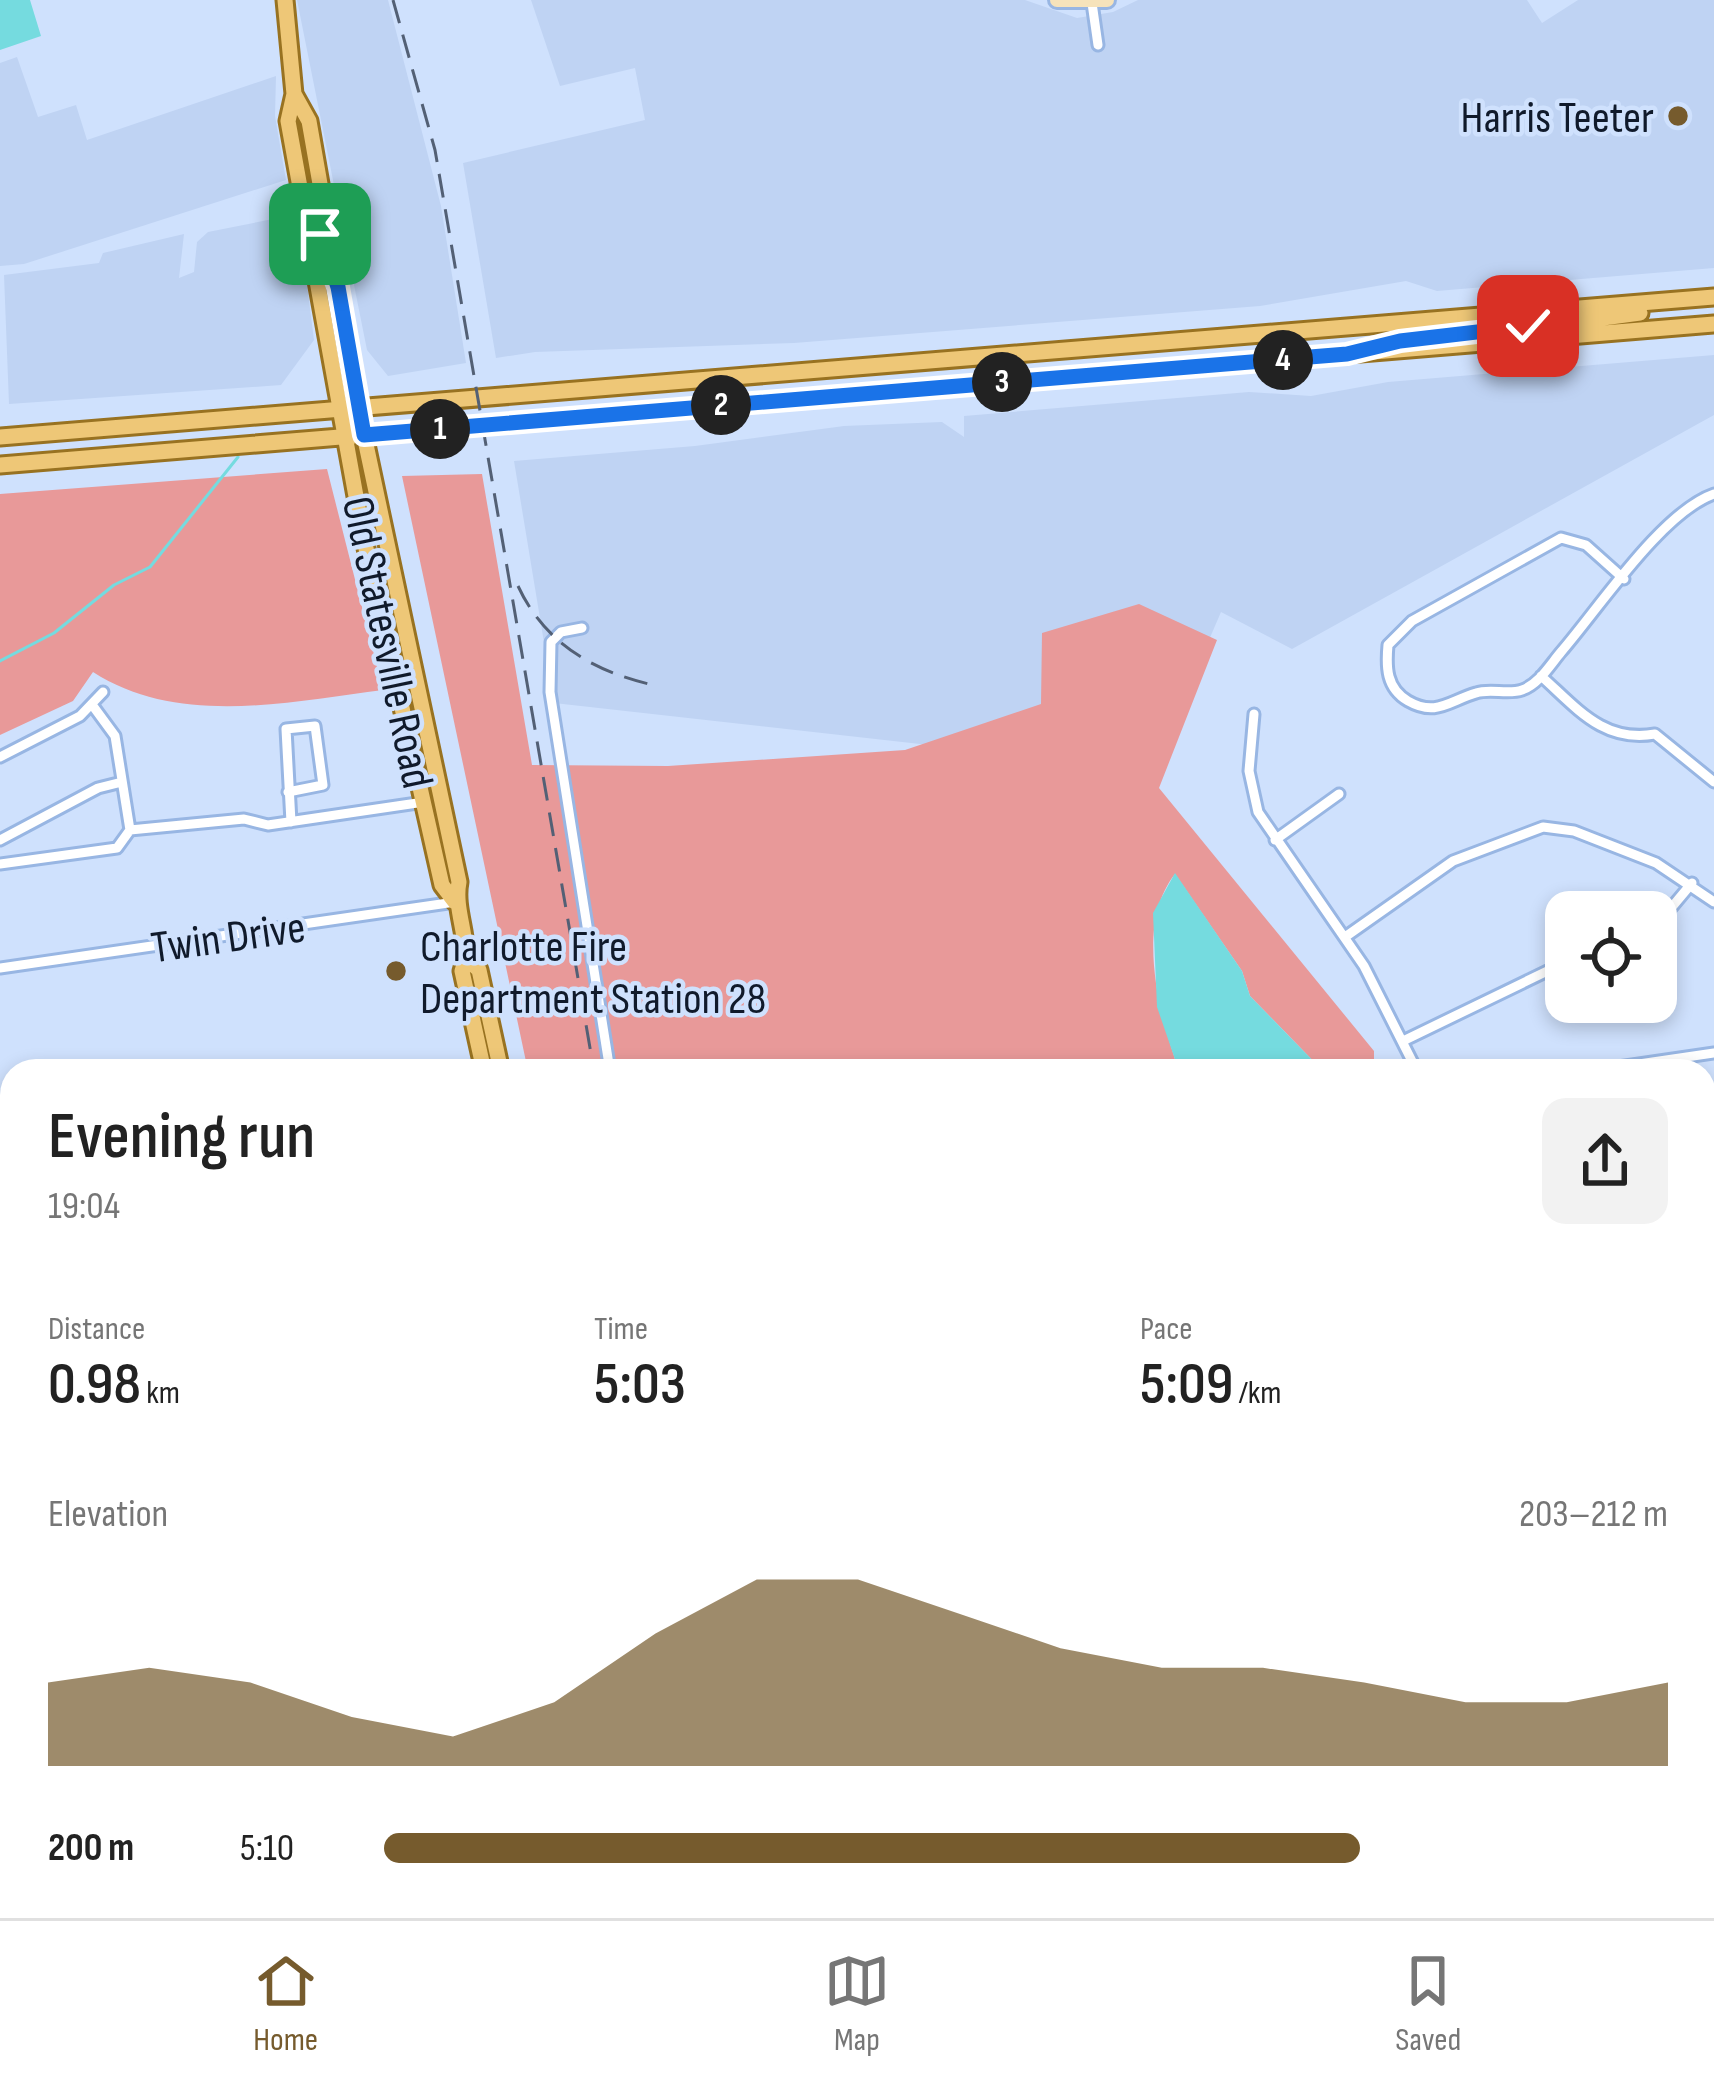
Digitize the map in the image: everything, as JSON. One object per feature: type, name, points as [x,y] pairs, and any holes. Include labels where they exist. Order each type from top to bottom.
[{"type":"main road","name":"Old Statesville Road","points":[[285,0],[292,100],[288,121],[345,437],[442,885],[455,902]]},
{"type":"main road","points":[[1057,0],[1100,2]]},
{"type":"main road","name":"Old Statesville Road","points":[[292,100],[309,121],[364,435],[459,882],[455,902],[467,959],[462,971],[481,1059]]},
{"type":"main road","points":[[292,100],[304,138],[317,219],[338,287]]},
{"type":"main road","points":[[0,437],[1714,298]]},
{"type":"main road","points":[[1541,339],[1574,322],[1714,298]]},
{"type":"main road","points":[[1347,354],[1400,341],[1528,326],[1546,319],[1550,311]]},
{"type":"main road","points":[[0,465],[1714,324]]},
{"type":"main road","name":"Old Statesville Road","points":[[467,959],[479,970],[498,1059]]},
{"type":"street","points":[[1098,45],[1100,2]]},
{"type":"street","points":[[1624,579],[1586,544],[1561,538],[1412,621],[1388,645],[1385,671],[1400,697],[1423,709],[1447,708],[1477,692],[1519,691],[1540,676],[1686,508],[1714,494]]},
{"type":"street","points":[[581,628],[561,632],[551,643],[550,692],[608,1059]]},
{"type":"street","points":[[1540,676],[1607,733],[1633,738],[1655,734],[1714,782]]},
{"type":"street","points":[[0,757],[93,706],[104,692]]},
{"type":"street","points":[[0,862],[117,848],[130,830],[115,736],[93,706]]},
{"type":"street","points":[[1254,714],[1251,792],[1275,840],[1345,937],[1411,1059]]},
{"type":"street","points":[[288,792],[323,785],[315,726],[286,729],[288,792],[291,822]]},
{"type":"street","points":[[0,840],[98,788],[122,782]]},
{"type":"street","points":[[1275,840],[1339,794]]},
{"type":"street","points":[[130,830],[244,819],[268,825],[424,802]]},
{"type":"street","points":[[1345,937],[1453,861],[1543,827],[1574,831],[1692,884],[1714,902]]},
{"type":"street","points":[[1677,902],[1692,884]]},
{"type":"street","name":"Twin Drive","points":[[0,968],[455,902]]},
{"type":"street","points":[[1402,1041],[1545,972]]},
{"type":"street","points":[[1673,1059],[1714,1053]]},
{"type":"shaded area","points":[[0,0],[30,0],[41,36],[0,50]]},
{"type":"shaded area","points":[[297,0],[388,0],[441,206],[466,363],[388,376],[367,350]]},
{"type":"shaded area","points":[[531,0],[1025,0],[1077,18],[1113,12],[1138,0],[1527,0],[1542,23],[1578,0],[1714,0],[1714,268],[1437,291],[1406,281],[1260,306],[794,343],[535,352],[496,358],[463,163],[645,120],[635,68],[560,86]]},
{"type":"shaded area","points":[[17,57],[38,117],[76,105],[87,140],[276,76],[275,116],[286,180],[24,264],[0,266],[0,63]]},
{"type":"shaded area","points":[[298,214],[314,340],[281,385],[9,404],[4,275],[99,263],[103,253],[184,234],[179,278],[194,272],[197,242],[208,232]]},
{"type":"shaded area","points":[[1714,355],[1714,415],[1292,649],[1221,612],[1153,770],[554,703],[514,461],[695,446],[844,426],[942,422],[964,437],[964,416],[1249,392],[1311,396],[1388,382]]},
{"type":"shaded area","points":[[327,469],[383,690],[272,704],[197,705],[126,689],[93,672],[73,701],[0,735],[0,494]]},
{"type":"shaded area","points":[[482,474],[532,765],[668,766],[905,750],[1041,704],[1042,633],[1139,604],[1217,640],[1159,788],[1374,1051],[1374,1059],[1311,1059],[1250,996],[1242,971],[1175,874],[1163,895],[1153,944],[1159,998],[1175,1059],[525,1059],[402,476]]},
{"type":"shaded area","points":[[1175,873],[1242,971],[1250,996],[1311,1059],[1175,1059],[1157,1007],[1153,913]]},
{"type":"waterway","points":[[0,661],[54,633],[114,585],[150,567],[238,457]]},
{"type":"railway","points":[[393,0],[435,150],[592,1059]]},
{"type":"railway","points":[[518,586],[541,623],[571,651],[608,671],[649,684]]},
{"type":"place","name":"Harris Teeter","points":[[1678,116]]},
{"type":"place","name":"Charlotte Fire Department Station 28","points":[[396,971]]},
{"type":"route","points":[[320,234],[338,287],[364,435],[1347,354],[1400,341],[1528,326]]}]
